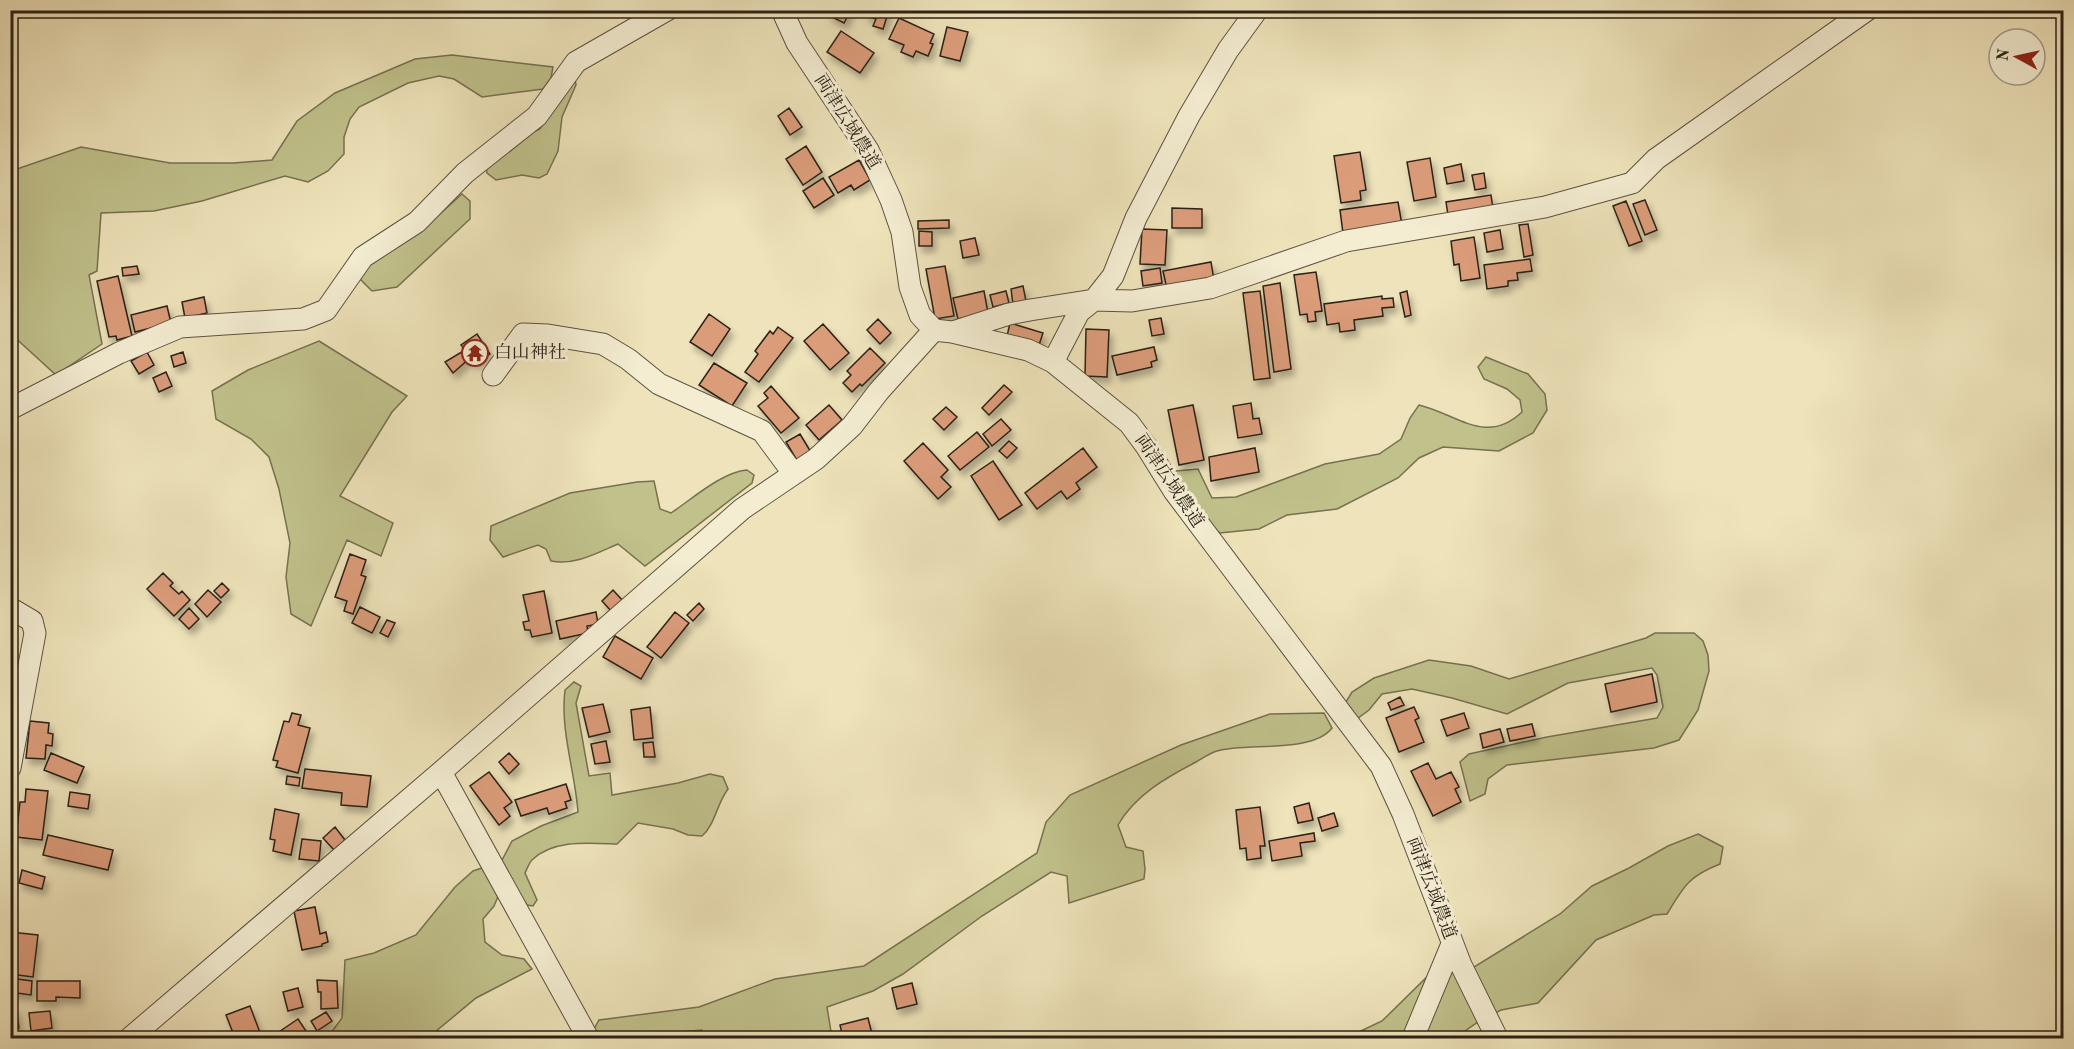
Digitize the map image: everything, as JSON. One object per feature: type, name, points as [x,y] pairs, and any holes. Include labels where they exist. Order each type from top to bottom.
[{"type":"street","points":[[10,409],[119,353],[180,327],[303,319],[326,310],[363,257],[417,222],[465,173],[537,116],[576,62],[667,10]]},
{"type":"street","name":"両津広域農道","points":[[782,10],[797,43],[872,160],[891,200],[902,232],[910,287],[920,315],[943,331],[1028,350],[1053,362],[1129,423],[1174,491],[1381,766],[1403,814],[1452,944],[1497,1038]]},
{"type":"street","points":[[1053,362],[1079,312],[1094,300],[1113,276],[1136,218],[1189,116],[1228,50],[1257,10]]},
{"type":"street","points":[[130,1038],[441,772],[742,509],[816,459],[852,426],[879,391],[943,331],[1009,314],[1094,300],[1132,301],[1210,288],[1346,241],[1545,207],[1632,183],[1656,159],[1867,10]]},
{"type":"street","points":[[493,375],[523,334],[548,335],[603,344],[628,359],[659,384],[762,431],[793,473]]},
{"type":"street","points":[[10,608],[32,621],[35,633],[10,768]]},
{"type":"street","points":[[441,772],[588,1038]]},
{"type":"street","points":[[1413,1038],[1452,944]]},
{"type":"green space","points":[[452,55],[553,67],[551,78],[543,89],[482,97],[454,79],[439,76],[408,83],[359,107],[350,119],[344,137],[344,154],[328,171],[308,182],[285,176],[202,201],[154,211],[101,213],[97,271],[89,275],[102,344],[56,375],[11,334],[11,171],[81,147],[170,163],[233,163],[272,160],[297,121],[335,93],[415,59]]},
{"type":"green space","points":[[575,79],[576,85],[562,117],[558,151],[547,174],[539,178],[522,175],[496,180],[487,173],[486,165],[503,146],[540,129]]},
{"type":"green space","points":[[462,194],[470,201],[470,219],[397,287],[372,291],[360,279],[367,265],[431,222]]},
{"type":"green space","points":[[319,341],[407,396],[392,412],[340,496],[393,523],[381,556],[347,540],[311,626],[291,614],[286,577],[290,543],[279,489],[269,457],[251,439],[216,419],[212,391],[248,370]]},
{"type":"green space","points":[[1486,357],[1528,374],[1545,394],[1547,410],[1533,433],[1499,451],[1443,447],[1419,458],[1398,478],[1337,509],[1287,515],[1259,529],[1220,533],[1205,521],[1176,479],[1176,471],[1198,469],[1212,498],[1236,497],[1325,464],[1379,454],[1401,439],[1410,418],[1419,405],[1471,425],[1496,427],[1509,422],[1522,412],[1520,400],[1507,389],[1484,379],[1478,367]]},
{"type":"green space","points":[[747,470],[754,475],[752,483],[645,566],[618,544],[585,558],[560,562],[551,561],[546,549],[538,545],[503,557],[490,540],[491,526],[570,493],[654,481],[660,509],[671,513],[718,481]]},
{"type":"green space","points":[[1655,633],[1694,633],[1703,641],[1708,655],[1709,671],[1698,710],[1679,740],[1654,748],[1507,765],[1488,779],[1485,794],[1470,801],[1460,762],[1469,754],[1547,737],[1657,718],[1663,707],[1657,675],[1652,668],[1568,683],[1507,714],[1412,689],[1382,694],[1369,710],[1358,718],[1344,705],[1352,692],[1374,678],[1429,660],[1471,666],[1509,679],[1646,638]]},
{"type":"green space","points":[[574,682],[581,686],[576,703],[589,776],[610,773],[612,795],[678,783],[710,774],[723,777],[728,789],[710,826],[702,836],[688,835],[673,829],[638,823],[617,844],[561,845],[541,853],[531,861],[525,873],[537,900],[533,906],[527,905],[500,864],[512,841],[541,826],[578,812],[564,721],[565,690]]},
{"type":"green space","points":[[1324,713],[1332,728],[1323,736],[1294,744],[1229,748],[1217,751],[1152,788],[1133,805],[1118,825],[1126,847],[1143,851],[1144,879],[1069,903],[1067,876],[1051,872],[982,916],[903,974],[873,991],[827,1007],[832,1038],[705,1038],[702,1030],[656,1034],[657,1038],[597,1038],[594,1029],[599,1020],[699,1007],[775,979],[864,966],[1037,853],[1046,822],[1070,795],[1181,745],[1270,714]]},
{"type":"green space","points":[[1698,834],[1723,847],[1720,864],[1701,873],[1688,883],[1667,914],[1654,915],[1596,940],[1538,1003],[1501,1010],[1455,1038],[1346,1038],[1382,1021],[1433,971],[1453,964],[1458,977],[1560,914],[1592,886],[1668,846]]},
{"type":"green space","points":[[482,868],[499,894],[494,906],[483,919],[485,942],[502,955],[524,959],[532,969],[476,998],[435,1032],[431,1038],[327,1038],[342,1018],[345,960],[374,953],[416,935],[455,887],[473,871]]},
{"type":"building","points":[[831,10],[851,10],[844,23],[828,15]]},
{"type":"building","points":[[867,10],[889,10],[883,29],[873,26],[876,19],[865,15]]},
{"type":"building","points":[[899,18],[934,34],[928,56],[916,51],[913,57],[901,52],[904,45],[889,39]]},
{"type":"building","points":[[947,27],[968,32],[960,61],[940,56]]},
{"type":"building","points":[[841,31],[874,53],[860,73],[827,52]]},
{"type":"building","points":[[789,108],[802,127],[790,135],[778,116]]},
{"type":"building","points":[[806,146],[822,172],[803,185],[786,159]]},
{"type":"building","points":[[1360,152],[1366,190],[1360,191],[1361,200],[1341,203],[1334,156]]},
{"type":"building","points":[[1430,158],[1436,197],[1414,201],[1407,162]]},
{"type":"building","points":[[859,160],[870,180],[854,190],[851,185],[838,193],[829,177]]},
{"type":"building","points":[[1461,164],[1464,181],[1447,184],[1444,168]]},
{"type":"building","points":[[1484,173],[1486,188],[1475,190],[1472,175]]},
{"type":"building","points":[[823,178],[834,195],[814,208],[803,191]]},
{"type":"building","points":[[1491,195],[1493,209],[1448,215],[1446,202]]},
{"type":"building","points":[[1645,200],[1657,230],[1645,235],[1633,204]]},
{"type":"building","points":[[1626,201],[1642,241],[1629,246],[1613,206]]},
{"type":"building","points":[[1398,202],[1402,225],[1343,233],[1340,210]]},
{"type":"building","points":[[1172,208],[1202,209],[1202,228],[1172,228]]},
{"type":"building","points":[[949,220],[949,228],[918,229],[918,221]]},
{"type":"building","points":[[1528,224],[1533,255],[1524,257],[1519,225]]},
{"type":"building","points":[[1142,229],[1167,230],[1165,265],[1140,264]]},
{"type":"building","points":[[1500,230],[1503,249],[1487,252],[1484,233]]},
{"type":"building","points":[[919,231],[932,232],[932,246],[919,246]]},
{"type":"building","points":[[1474,237],[1480,278],[1461,281],[1459,264],[1454,265],[1451,241]]},
{"type":"building","points":[[975,238],[979,255],[963,258],[960,241]]},
{"type":"building","points":[[1530,259],[1532,271],[1517,273],[1518,280],[1508,281],[1508,286],[1487,289],[1484,265]]},
{"type":"building","points":[[1211,262],[1214,280],[1167,289],[1163,271]]},
{"type":"building","points":[[137,266],[139,274],[123,276],[122,268]]},
{"type":"building","points":[[945,266],[954,316],[935,319],[926,269]]},
{"type":"building","points":[[1160,268],[1162,283],[1143,286],[1141,271]]},
{"type":"building","points":[[1316,272],[1322,311],[1315,312],[1316,321],[1308,322],[1307,314],[1300,315],[1294,275]]},
{"type":"building","points":[[118,276],[132,336],[117,340],[116,336],[109,337],[97,281]]},
{"type":"building","points":[[1280,283],[1291,369],[1274,372],[1263,286]]},
{"type":"building","points":[[1023,286],[1026,301],[1013,304],[1011,289]]},
{"type":"building","points":[[984,291],[988,313],[958,319],[953,298]]},
{"type":"building","points":[[1006,291],[1009,303],[993,307],[990,295]]},
{"type":"building","points":[[1260,291],[1270,378],[1254,380],[1243,293]]},
{"type":"building","points":[[1407,291],[1411,315],[1405,317],[1400,293]]},
{"type":"building","points":[[1382,296],[1382,299],[1393,298],[1394,307],[1382,308],[1383,316],[1354,320],[1355,330],[1340,332],[1339,323],[1327,325],[1324,304]]},
{"type":"building","points":[[204,297],[207,313],[185,318],[182,302]]},
{"type":"building","points":[[167,306],[171,323],[135,332],[131,315]]},
{"type":"building","points":[[709,314],[730,329],[712,356],[690,342]]},
{"type":"building","points":[[1161,318],[1164,334],[1152,336],[1149,320]]},
{"type":"building","points":[[878,319],[891,333],[880,344],[867,330]]},
{"type":"building","points":[[1010,323],[1043,333],[1039,345],[1007,336]]},
{"type":"building","points":[[823,324],[849,353],[830,370],[804,341]]},
{"type":"building","points":[[778,327],[793,338],[759,382],[745,372],[758,354],[755,351],[770,331],[773,334]]},
{"type":"building","points":[[1086,329],[1109,330],[1107,377],[1085,376]]},
{"type":"building","name":"白山神社","points":[[477,334],[490,354],[474,364],[470,358],[453,373],[445,362],[465,350],[461,345]]},
{"type":"building","points":[[1154,347],[1157,360],[1151,362],[1152,367],[1117,375],[1112,356]]},
{"type":"building","points":[[870,348],[885,363],[862,386],[860,384],[852,392],[843,383],[851,375],[847,371]]},
{"type":"building","points":[[147,352],[154,365],[139,374],[131,361]]},
{"type":"building","points":[[183,352],[186,363],[174,367],[171,356]]},
{"type":"building","points":[[714,363],[747,383],[732,406],[699,385]]},
{"type":"building","points":[[166,372],[172,386],[159,392],[153,378]]},
{"type":"building","points":[[1004,385],[1012,392],[989,415],[982,408]]},
{"type":"building","points":[[771,386],[799,418],[781,433],[758,406],[768,398],[764,393]]},
{"type":"building","points":[[1251,403],[1253,419],[1259,418],[1262,434],[1238,438],[1233,406]]},
{"type":"building","points":[[829,405],[842,420],[819,440],[806,425]]},
{"type":"building","points":[[1193,405],[1204,460],[1179,465],[1168,410]]},
{"type":"building","points":[[946,407],[957,417],[944,430],[933,419]]},
{"type":"building","points":[[1001,419],[1011,430],[992,446],[983,434]]},
{"type":"building","points":[[977,432],[989,447],[960,470],[948,456]]},
{"type":"building","points":[[800,434],[812,454],[798,462],[786,442]]},
{"type":"building","points":[[1009,441],[1017,448],[1007,458],[999,451]]},
{"type":"building","points":[[923,443],[948,470],[941,477],[951,487],[938,499],[904,461]]},
{"type":"building","points":[[1083,448],[1097,467],[1076,483],[1080,489],[1067,499],[1061,491],[1037,509],[1025,493]]},
{"type":"building","points":[[1255,448],[1259,472],[1211,481],[1209,457]]},
{"type":"building","points":[[993,461],[1022,505],[999,520],[971,476]]},
{"type":"building","points":[[350,554],[366,560],[361,575],[366,577],[353,614],[344,611],[347,601],[335,597]]},
{"type":"building","points":[[163,573],[173,583],[170,586],[179,594],[182,591],[190,600],[174,616],[147,589]]},
{"type":"building","points":[[222,583],[229,590],[221,598],[214,591]]},
{"type":"building","points":[[208,590],[221,602],[207,617],[195,604]]},
{"type":"building","points":[[613,590],[623,601],[612,612],[602,601]]},
{"type":"building","points":[[544,591],[552,633],[532,637],[530,630],[525,630],[523,622],[529,621],[523,595]]},
{"type":"building","points":[[699,603],[704,609],[693,621],[687,615]]},
{"type":"building","points":[[360,607],[380,617],[372,633],[352,623]]},
{"type":"building","points":[[189,608],[199,619],[189,629],[179,619]]},
{"type":"building","points":[[596,612],[598,624],[587,626],[588,633],[560,639],[556,621]]},
{"type":"building","points":[[675,612],[689,623],[661,658],[647,647]]},
{"type":"building","points":[[387,620],[395,623],[388,637],[380,633]]},
{"type":"building","points":[[615,636],[653,658],[641,679],[603,657]]},
{"type":"building","points":[[1652,674],[1657,702],[1611,712],[1605,684]]},
{"type":"building","points":[[1400,697],[1404,705],[1391,710],[1388,703]]},
{"type":"building","points":[[603,704],[610,732],[589,737],[582,708]]},
{"type":"building","points":[[650,707],[653,738],[634,740],[631,710]]},
{"type":"building","points":[[1414,707],[1419,718],[1415,720],[1424,742],[1399,752],[1386,718]]},
{"type":"building","points":[[292,713],[301,715],[298,725],[310,728],[298,773],[276,767],[278,761],[273,760],[284,721],[289,722]]},
{"type":"building","points":[[1464,713],[1469,728],[1447,736],[1441,720]]},
{"type":"building","points":[[30,721],[49,723],[48,733],[53,734],[52,746],[46,745],[45,759],[26,758]]},
{"type":"building","points":[[1532,724],[1535,736],[1510,741],[1507,729]]},
{"type":"building","points":[[1500,729],[1504,742],[1483,748],[1480,734]]},
{"type":"building","points":[[606,741],[610,762],[595,764],[591,744]]},
{"type":"building","points":[[653,742],[655,757],[644,757],[643,743]]},
{"type":"building","points":[[51,753],[84,767],[77,783],[44,770]]},
{"type":"building","points":[[509,753],[519,764],[509,774],[499,762]]},
{"type":"building","points":[[1428,763],[1436,779],[1451,772],[1459,787],[1455,789],[1461,802],[1433,816],[1411,771]]},
{"type":"building","points":[[305,769],[371,776],[367,807],[341,805],[342,793],[302,788]]},
{"type":"building","points":[[489,772],[512,802],[504,808],[510,816],[499,825],[470,786]]},
{"type":"building","points":[[287,776],[300,778],[299,786],[286,784]]},
{"type":"building","points":[[566,784],[571,800],[565,802],[567,808],[549,814],[547,808],[521,816],[515,800]]},
{"type":"building","points":[[26,789],[48,791],[42,840],[16,837],[20,802],[25,802]]},
{"type":"building","points":[[70,792],[90,795],[88,809],[68,806]]},
{"type":"building","points":[[1309,803],[1313,820],[1298,823],[1294,807]]},
{"type":"building","points":[[1260,807],[1265,846],[1260,846],[1261,858],[1247,860],[1246,848],[1240,849],[1236,810]]},
{"type":"building","points":[[275,809],[299,814],[291,855],[273,851],[275,840],[270,839]]},
{"type":"building","points":[[1334,813],[1338,826],[1322,831],[1318,818]]},
{"type":"building","points":[[335,827],[345,840],[334,850],[323,838]]},
{"type":"building","points":[[1314,833],[1315,841],[1300,843],[1302,856],[1272,861],[1269,841]]},
{"type":"building","points":[[48,835],[113,850],[108,870],[43,855]]},
{"type":"building","points":[[302,839],[321,841],[319,861],[299,859]]},
{"type":"building","points":[[22,870],[45,877],[42,889],[19,883]]},
{"type":"building","points":[[315,907],[320,934],[326,932],[328,942],[322,946],[302,950],[294,911]]},
{"type":"building","points":[[10,932],[38,935],[33,977],[10,974]]},
{"type":"building","points":[[10,978],[32,981],[31,995],[10,992]]},
{"type":"building","points":[[317,980],[337,981],[338,1008],[321,1009],[321,992],[318,992]]},
{"type":"building","points":[[37,981],[80,981],[80,998],[56,997],[56,1001],[37,1001]]},
{"type":"building","points":[[912,983],[917,1004],[897,1009],[892,988]]},
{"type":"building","points":[[298,988],[303,1007],[288,1011],[283,992]]},
{"type":"building","points":[[250,1006],[262,1038],[235,1038],[226,1015]]},
{"type":"building","points":[[16,1008],[19,1028],[10,1030],[10,1009]]},
{"type":"building","points":[[50,1011],[52,1028],[31,1031],[29,1013]]},
{"type":"building","points":[[326,1012],[332,1021],[317,1031],[311,1021]]},
{"type":"building","points":[[868,1018],[873,1038],[843,1038],[840,1025]]},
{"type":"building","points":[[298,1019],[310,1037],[270,1038]]},
{"type":"building","points":[[22,1033],[23,1038],[10,1038],[10,1034]]},
{"type":"place","name":"白山神社","points":[[475,353]]}]
